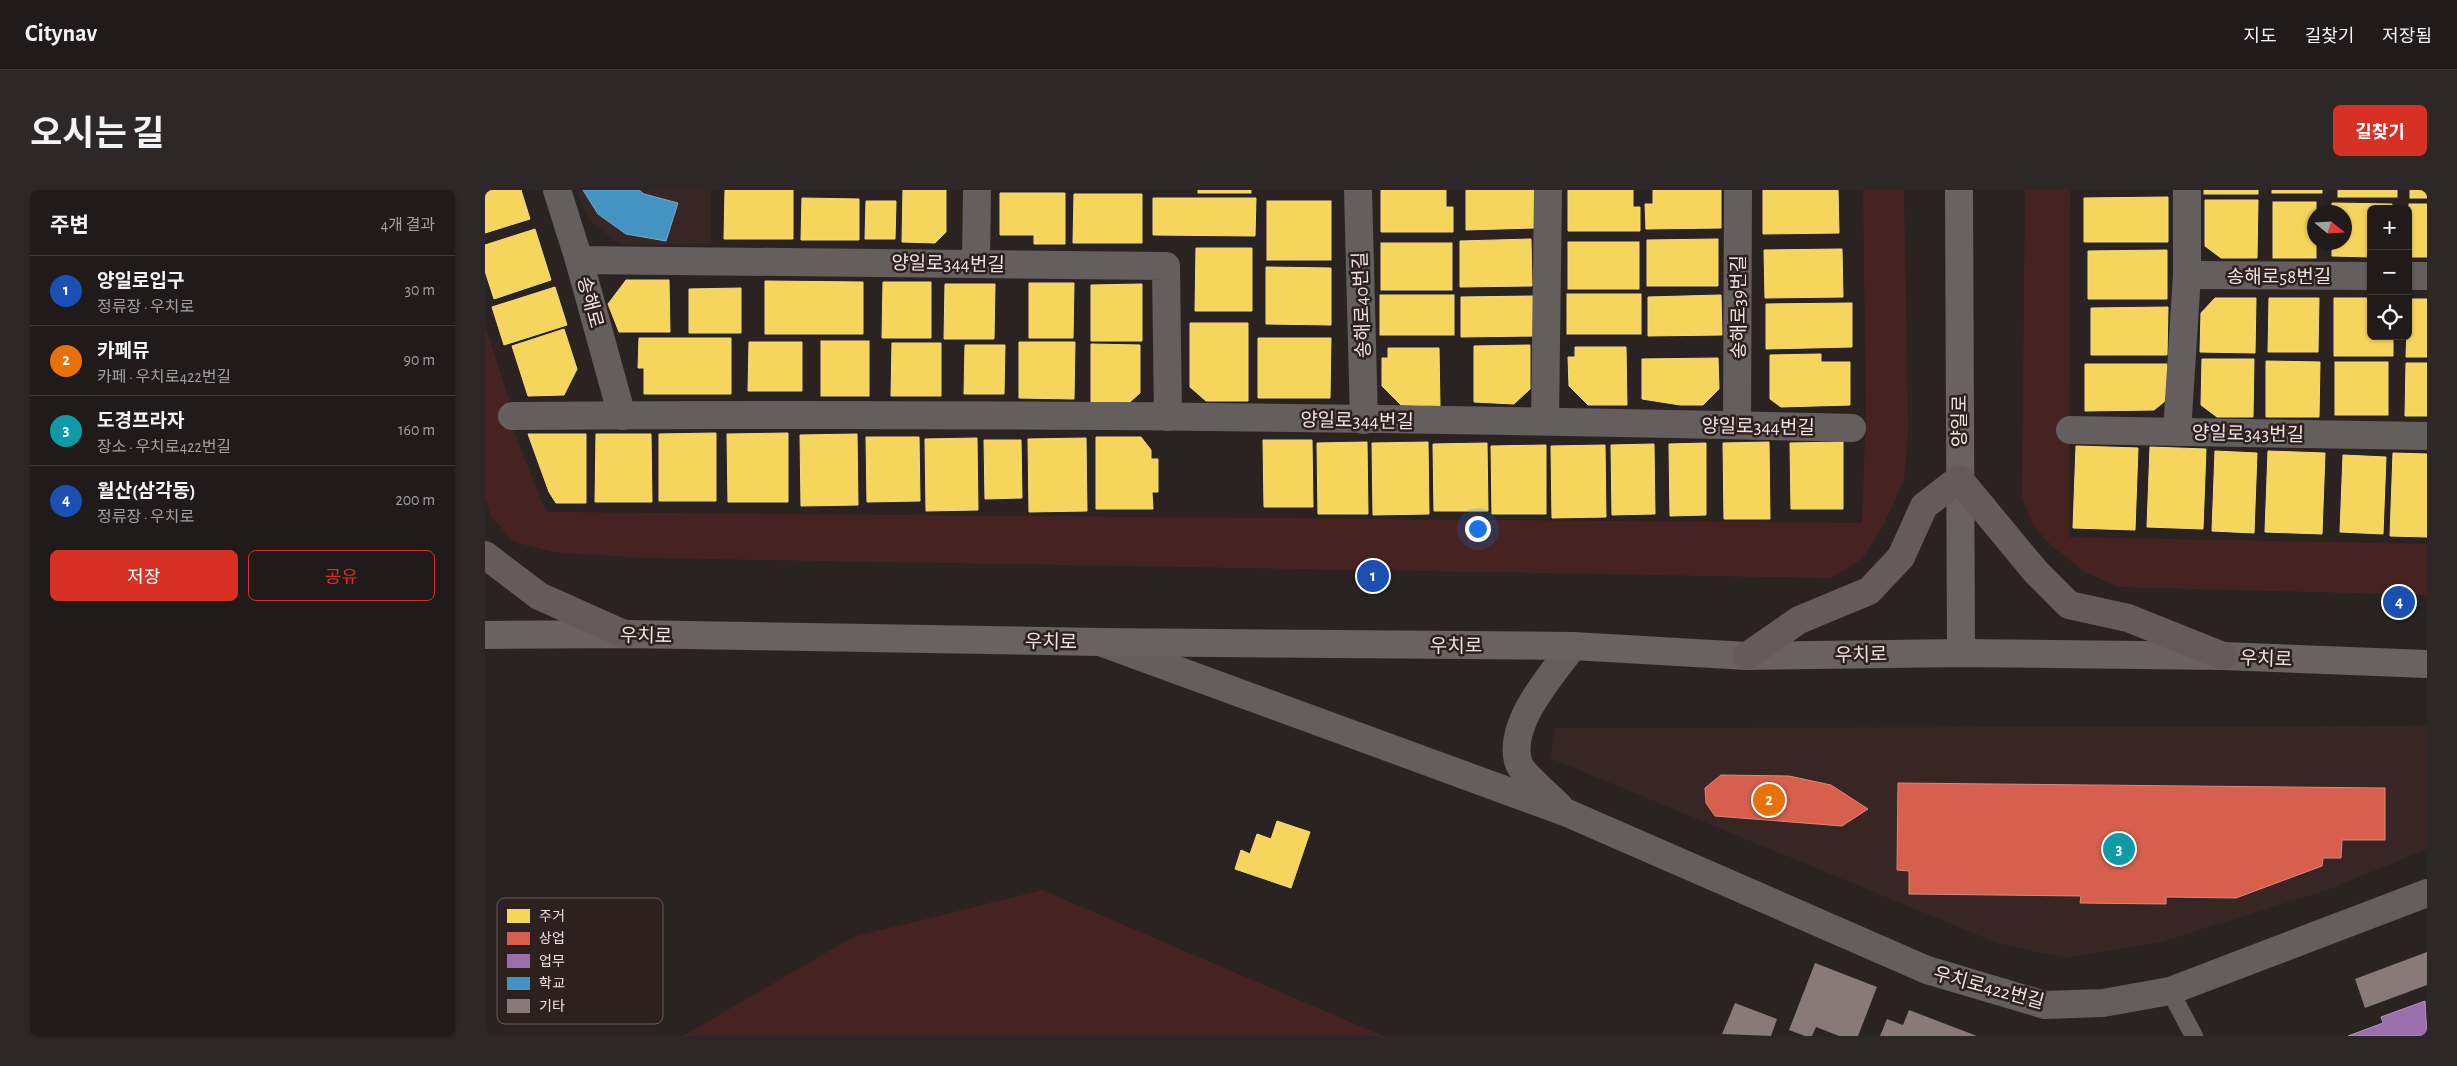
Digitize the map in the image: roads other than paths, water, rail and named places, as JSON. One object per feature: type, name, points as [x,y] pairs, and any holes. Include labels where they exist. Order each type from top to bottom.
[{"type":"main road","name":"양일로","points":[[1959,190],[1961,653]]},
{"type":"main road","points":[[1747,656],[1799,620],[1869,591],[1901,557],[1924,506],[1959,479],[2036,572],[2069,605],[2128,618],[2223,656]]},
{"type":"main road","points":[[485,555],[539,596],[624,634]]},
{"type":"main road","name":"우치로","points":[[485,635],[624,634],[1100,642],[1573,646],[1747,656],[1961,653],[2223,656],[2427,664]]},
{"type":"street","name":"송해로","points":[[557,190],[579,260],[622,416]]},
{"type":"street","points":[[976,263],[977,190]]},
{"type":"street","name":"송해로40번길","points":[[1358,190],[1364,420]]},
{"type":"street","points":[[1545,421],[1548,190]]},
{"type":"street","name":"송해로39번길","points":[[1737,425],[1738,190]]},
{"type":"street","points":[[2177,432],[2187,275],[2187,190]]},
{"type":"street","name":"양일로344번길","points":[[579,260],[1166,266],[1168,417]]},
{"type":"street","name":"송해로58번길","points":[[2187,275],[2367,276]]},
{"type":"street","points":[[2412,276],[2427,276]]},
{"type":"street","name":"양일로344번길","points":[[512,416],[1168,417],[1545,421],[1852,428]]},
{"type":"street","name":"양일로343번길","points":[[2070,430],[2427,436]]},
{"type":"street","name":"우치로422번길","points":[[1100,642],[1565,812],[1927,970],[2045,1005],[2103,1003],[2170,991],[2427,893]]},
{"type":"street","points":[[1565,812],[1536,784],[1518,762],[1518,729],[1541,690],[1573,646]]},
{"type":"lane","points":[[2170,991],[2194,1036]]},
{"type":"place","name":"양일로입구","points":[[1373,576]]},
{"type":"place","name":"월산(삼각동)","points":[[2399,602]]},
{"type":"place","name":"카페뮤","points":[[1769,800]]},
{"type":"place","name":"도경프라자","points":[[2119,849]]}]
